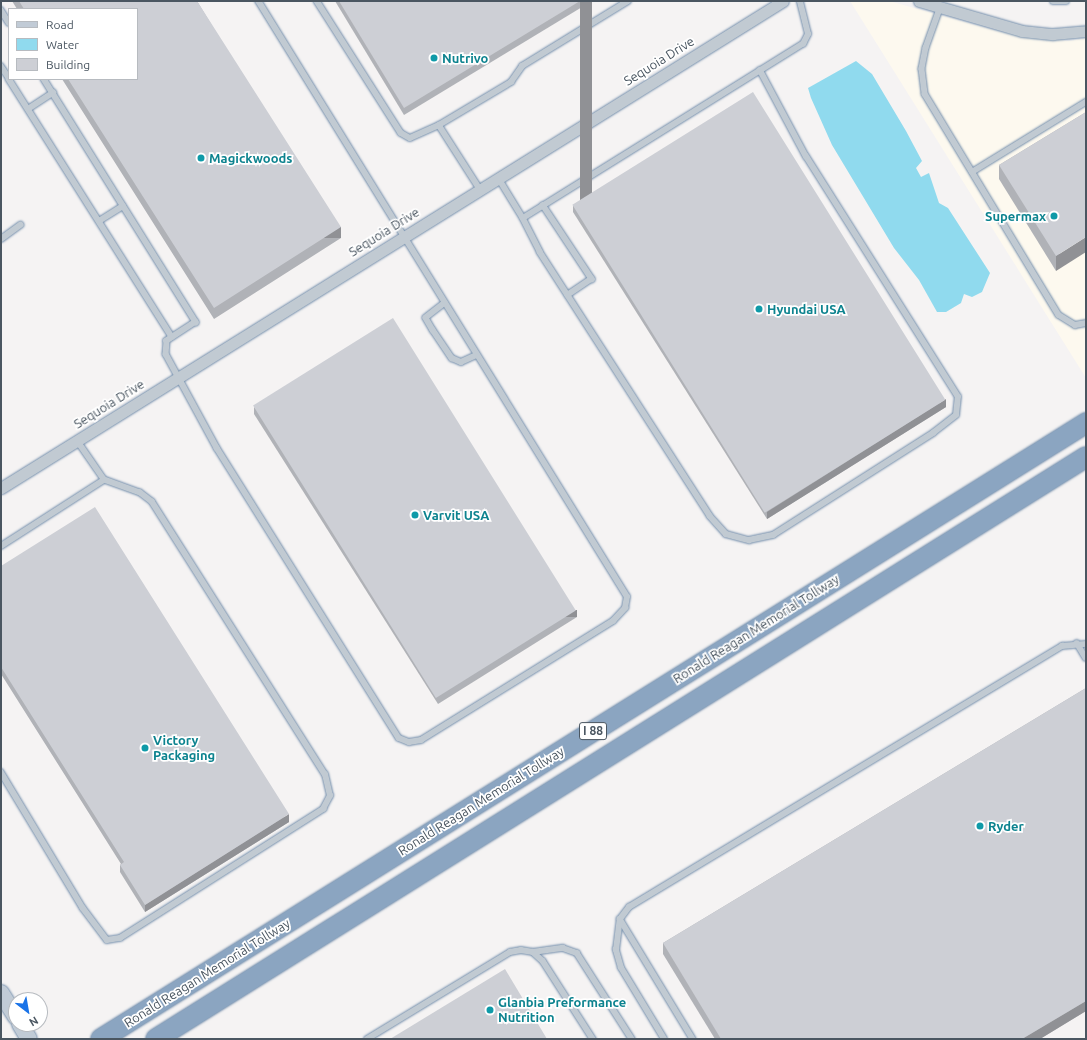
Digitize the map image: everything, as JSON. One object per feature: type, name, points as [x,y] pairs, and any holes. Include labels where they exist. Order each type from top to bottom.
[{"type":"highway","name":"Ronald Reagan Memorial Tollway","points":[[100,1039],[1086,423]]},
{"type":"highway","name":"I 88","points":[[156,1039],[1086,457]]},
{"type":"main road","points":[[1,993],[8,1004]]},
{"type":"street","name":"Sequoia Drive","points":[[1,488],[783,1]]},
{"type":"street","points":[[919,1],[940,9],[1022,31],[1052,34],[1086,31]]},
{"type":"lane","points":[[45,80],[196,322],[172,337],[166,345],[166,354],[217,448],[399,738],[409,742],[421,740],[613,620],[625,608],[628,597],[477,355],[405,235],[258,1]]},
{"type":"lane","points":[[317,1],[401,133],[410,138],[439,125],[510,82],[522,66],[628,1]]},
{"type":"lane","points":[[523,218],[804,44],[808,34],[800,1]]},
{"type":"lane","points":[[1053,1],[1066,1]]},
{"type":"lane","points":[[940,9],[926,48],[924,88],[972,172],[1059,315],[1075,325],[1086,323]]},
{"type":"lane","points":[[1,10],[8,21]]},
{"type":"lane","points":[[1,66],[8,77]]},
{"type":"lane","points":[[498,178],[568,295],[710,516],[726,534],[749,540],[773,535],[956,415],[958,397],[806,157],[760,71]]},
{"type":"lane","points":[[10,80],[172,337]]},
{"type":"lane","points":[[28,109],[53,93]]},
{"type":"lane","points":[[972,172],[1086,102]]},
{"type":"lane","points":[[439,125],[480,189]]},
{"type":"lane","points":[[543,205],[592,279],[568,295]]},
{"type":"lane","points":[[99,221],[123,206]]},
{"type":"lane","points":[[1,239],[20,225]]},
{"type":"lane","points":[[445,303],[426,318],[433,330],[452,358],[461,362],[477,355]]},
{"type":"lane","points":[[1,772],[83,908],[107,940],[120,938],[323,809],[330,796],[325,776],[152,502],[140,493],[104,480],[77,441]]},
{"type":"lane","points":[[1,546],[104,480]]},
{"type":"lane","points":[[664,1039],[621,968],[616,950],[620,919],[656,888],[1062,646],[1077,643],[1086,644]]},
{"type":"lane","points":[[1077,643],[1086,658]]},
{"type":"lane","points":[[620,919],[693,1039]]},
{"type":"lane","points":[[367,1039],[510,952],[533,952],[563,948],[577,953],[632,1039]]},
{"type":"lane","points":[[533,952],[593,1039]]},
{"type":"shaded area","points":[[850,1],[889,1],[1001,32],[1069,41],[1086,38],[1086,378]]},
{"type":"water","points":[[856,61],[872,74],[906,131],[922,161],[916,168],[921,177],[929,173],[939,203],[948,208],[990,273],[982,292],[972,297],[964,294],[961,303],[946,312],[937,312],[919,280],[894,248],[832,145],[811,98],[808,88]]},
{"type":"building","name":"Magickwoods","points":[[19,1],[197,1],[341,227],[214,308],[69,80],[138,80],[138,8],[23,8]]},
{"type":"building","name":"Nutrivo","points":[[339,1],[580,1],[404,108]]},
{"type":"building","name":"Hyundai USA","points":[[753,92],[945,400],[765,513],[572,205]]},
{"type":"building","name":"Supermax","points":[[1086,112],[1086,237],[1056,256],[999,165]]},
{"type":"building","name":"Varvit USA","points":[[393,318],[576,611],[436,698],[253,405]]},
{"type":"building","name":"Victory Packaging","points":[[95,507],[289,814],[145,905],[120,865],[124,862],[1,667],[1,566]]},
{"type":"building","name":"Ryder","points":[[1086,688],[1086,1001],[1022,1039],[721,1039],[663,943]]},
{"type":"building","name":"Glanbia Preformance Nutrition","points":[[505,969],[547,1039],[390,1039]]},
{"type":"place","name":"Nutrivo","points":[[434,58]]},
{"type":"place","name":"Magickwoods","points":[[201,158]]},
{"type":"place","name":"Supermax","points":[[1054,216]]},
{"type":"place","name":"Hyundai USA","points":[[759,309]]},
{"type":"place","name":"Varvit USA","points":[[415,515]]},
{"type":"place","name":"Victory Packaging","points":[[145,748]]},
{"type":"place","name":"Ryder","points":[[980,826]]},
{"type":"place","name":"Glanbia Preformance Nutrition","points":[[490,1010]]}]
